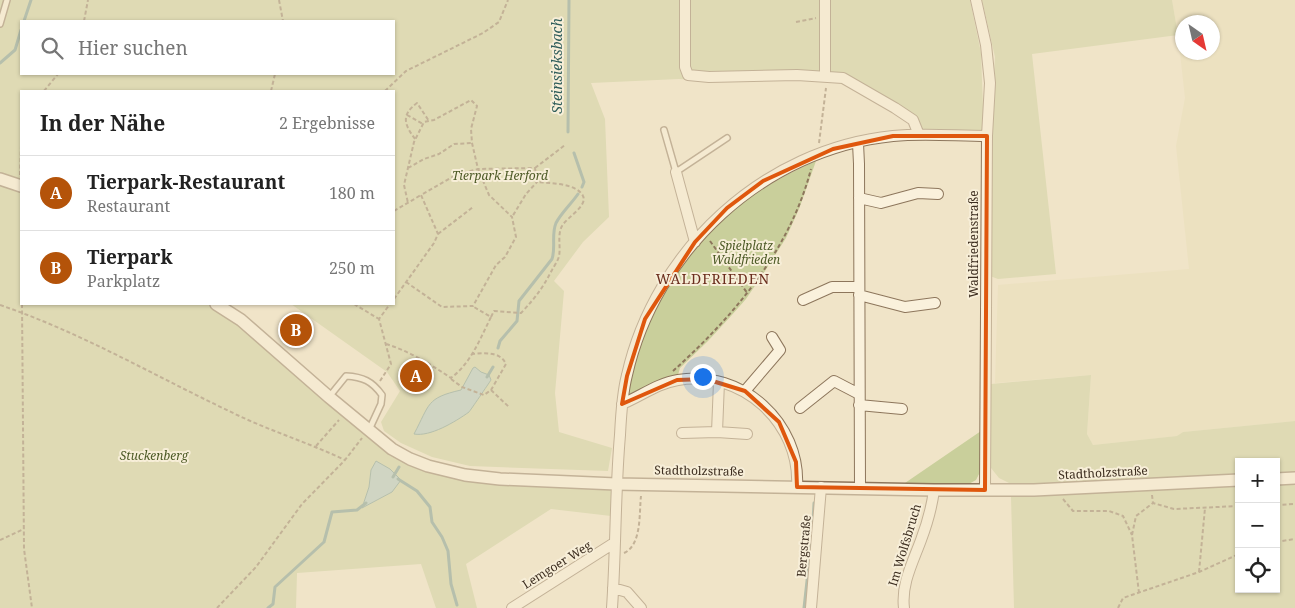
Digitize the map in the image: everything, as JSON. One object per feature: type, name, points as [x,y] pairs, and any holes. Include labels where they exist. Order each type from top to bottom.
[{"type":"street","points":[[685,0],[685,67],[688,75],[709,77],[825,76],[842,78],[913,120],[919,135]]},
{"type":"street","points":[[825,76],[826,0]]},
{"type":"street","name":"Waldfriedenstraße","points":[[976,0],[986,45],[990,83],[987,136],[985,490]]},
{"type":"street","points":[[612,608],[616,484],[626,376],[635,343],[645,319],[676,265],[727,208],[780,171],[814,156],[833,149],[893,136],[987,136]]},
{"type":"street","points":[[858,143],[860,488]]},
{"type":"street","points":[[676,172],[695,242]]},
{"type":"street","points":[[0,180],[20,186]]},
{"type":"street","points":[[859,198],[881,202],[918,193],[938,194]]},
{"type":"street","points":[[804,300],[832,287],[859,291],[905,307],[935,303]]},
{"type":"street","name":"Stadtholzstraße","points":[[218,305],[241,320],[346,412],[392,449],[410,459],[444,471],[500,479],[616,484],[934,490],[1034,490],[1235,480]]},
{"type":"street","points":[[745,391],[780,350],[772,337]]},
{"type":"street","points":[[622,404],[664,384],[692,378],[719,382],[745,391],[768,409],[786,433],[796,462],[797,487]]},
{"type":"street","points":[[800,408],[834,381],[859,399],[902,409]]},
{"type":"street","points":[[717,432],[719,382]]},
{"type":"street","points":[[682,433],[717,432],[747,434]]},
{"type":"street","points":[[1280,479],[1295,478]]},
{"type":"street","name":"Bergstraße","points":[[811,608],[821,487]]},
{"type":"street","name":"Im Wolfsbruch","points":[[904,608],[905,584],[922,538],[934,490]]},
{"type":"street","name":"Lemgoer Weg","points":[[512,608],[614,543]]},
{"type":"street","points":[[613,588],[627,592],[641,608]]},
{"type":"lane","points":[[0,24],[7,0]]},
{"type":"lane","points":[[664,130],[676,172],[727,138]]},
{"type":"lane","points":[[329,397],[346,376],[359,376],[376,386],[382,395],[381,404],[368,430]]},
{"type":"path","points":[[84,20],[88,0]]},
{"type":"path","points":[[279,0],[283,20]]},
{"type":"path","points":[[386,90],[406,71],[483,33],[499,22],[508,0]]},
{"type":"path","points":[[796,22],[826,16]]},
{"type":"path","points":[[45,90],[57,75]]},
{"type":"path","points":[[271,90],[275,75]]},
{"type":"path","points":[[664,384],[668,375],[703,344],[748,294],[772,257],[800,202],[820,139],[826,95],[825,76]]},
{"type":"path","points":[[408,203],[404,185],[415,139],[422,124],[471,100],[477,106],[471,130],[478,169],[489,195],[512,217],[516,237],[505,256],[496,265],[473,306]]},
{"type":"path","points":[[415,139],[408,129],[405,120],[408,110],[417,103],[430,121]]},
{"type":"path","points":[[407,115],[422,124]]},
{"type":"path","points":[[408,168],[424,159],[439,154],[454,144],[472,143]]},
{"type":"path","points":[[395,210],[456,175],[478,169],[535,168],[565,145]]},
{"type":"path","points":[[535,168],[537,182]]},
{"type":"path","points":[[512,217],[526,194],[537,182]]},
{"type":"path","points":[[451,378],[460,370],[472,354],[494,311],[521,313],[538,295],[559,256],[562,225],[576,213],[584,200],[578,190],[574,188],[554,183],[537,182]]},
{"type":"path","points":[[421,195],[438,234]]},
{"type":"path","points":[[395,298],[438,234],[473,207]]},
{"type":"path","points":[[709,239],[748,294]]},
{"type":"path","points":[[406,282],[442,307],[473,306],[491,317]]},
{"type":"path","points":[[740,282],[755,282]]},
{"type":"path","points":[[0,305],[22,312],[115,354],[248,421],[316,446],[345,460]]},
{"type":"path","points":[[22,305],[24,549],[32,608]]},
{"type":"path","points":[[356,305],[379,319],[386,344],[391,364],[388,372],[376,386]]},
{"type":"path","points":[[379,319],[389,305]]},
{"type":"path","points":[[386,344],[435,367],[462,387],[484,395],[491,390],[506,364],[499,356],[488,353],[472,354]]},
{"type":"path","points":[[491,390],[509,407]]},
{"type":"path","points":[[316,446],[346,412]]},
{"type":"path","points":[[217,608],[256,567],[302,504],[345,460],[368,430]]},
{"type":"path","points":[[615,555],[627,552],[633,547],[636,539],[642,484]]},
{"type":"path","points":[[1152,496],[1153,503]]},
{"type":"path","points":[[1064,499],[1073,511],[1109,511],[1123,516],[1132,535],[1139,593]]},
{"type":"path","points":[[1153,503],[1174,509],[1235,506]]},
{"type":"path","points":[[1132,535],[1136,516],[1153,503]]},
{"type":"path","points":[[1280,505],[1295,504]]},
{"type":"path","points":[[1199,572],[1205,508]]},
{"type":"path","points":[[0,540],[24,529]]},
{"type":"path","points":[[1280,541],[1295,539]]},
{"type":"path","points":[[1118,608],[1123,598],[1199,572],[1235,556]]},
{"type":"highlighted area","points":[[893,136],[987,136],[985,490],[797,487],[796,462],[779,422],[745,391],[706,379],[677,380],[622,404],[627,376],[645,319],[695,242],[727,208],[763,181],[833,149]]},
{"type":"shaded area","points":[[1172,0],[1295,0],[1295,421],[1183,432],[1178,436],[1093,445],[1087,434],[1091,375],[995,383],[998,285],[1189,269],[1176,146],[1185,98],[1181,60],[1220,60],[1220,15],[1175,15],[1175,18]]},
{"type":"green space","points":[[0,0],[970,0],[981,53],[984,134],[926,132],[909,119],[840,81],[815,77],[710,81],[679,79],[591,83],[605,119],[609,217],[583,242],[554,281],[564,291],[555,393],[559,432],[612,448],[608,471],[470,466],[432,457],[401,443],[384,431],[381,422],[400,391],[387,372],[292,305],[395,305],[395,90],[20,90],[20,305],[211,305],[235,321],[427,471],[611,489],[611,516],[551,509],[466,564],[477,608],[436,608],[421,564],[297,573],[296,608],[0,608]],"holes":[[[376,461],[392,492],[362,508],[369,487],[371,470]]]},
{"type":"green space","points":[[982,0],[1172,0],[1175,18],[1175,35],[1032,54],[1056,274],[998,279],[990,276],[991,132],[995,57]]},
{"type":"green space","name":"Spielplatz Waldfrieden","points":[[816,161],[799,209],[786,238],[746,299],[708,341],[680,368],[678,375],[650,384],[632,395],[628,393],[633,366],[651,319],[670,282],[695,247],[724,217],[749,197],[777,180]]},
{"type":"green space","points":[[1091,375],[1087,434],[1093,445],[1177,436],[1183,432],[1295,421],[1295,608],[1014,608],[1009,483],[999,478],[991,468],[991,384]]},
{"type":"green space","points":[[981,431],[981,470],[976,480],[967,485],[905,483]]},
{"type":"water","points":[[475,367],[489,375],[491,380],[469,412],[435,431],[414,434],[430,404],[441,396],[461,390]]},
{"type":"water","points":[[376,461],[390,469],[401,480],[392,492],[362,508],[369,487],[371,470]]},
{"type":"waterway","points":[[24,20],[31,0]]},
{"type":"waterway","name":"Steinsieksbach","points":[[568,132],[569,0]]},
{"type":"waterway","points":[[0,63],[15,50],[20,33]]},
{"type":"waterway","name":"Steinsieksbach","points":[[574,153],[584,182],[582,187]]},
{"type":"waterway","name":"Steinsieksbach","points":[[498,348],[500,341],[517,321],[519,301],[552,259],[556,223],[578,194]]},
{"type":"waterway","name":"Steinsieksbach","points":[[487,377],[493,367]]},
{"type":"waterway","name":"Steinsieksbach","points":[[393,477],[399,467]]},
{"type":"waterway","points":[[398,479],[417,491],[430,507],[432,522],[442,537],[448,551],[451,584],[457,605]]},
{"type":"waterway","name":"Steinsieksbach","points":[[268,608],[273,604],[275,587],[324,542],[332,512],[357,510],[366,503]]},
{"type":"waterway","points":[[813,521],[814,503]]},
{"type":"waterway","points":[[804,608],[811,545]]},
{"type":"place","name":"Tierpark","points":[[296,330]]},
{"type":"place","name":"Tierpark-Restaurant","points":[[416,376]]},
{"type":"district","name":"WALDFRIEDEN","points":[[713,279]]},
{"type":"park label","name":"Tierpark Herford","points":[[500,176]]},
{"type":"park label","name":"Stuckenberg","points":[[154,456]]}]
